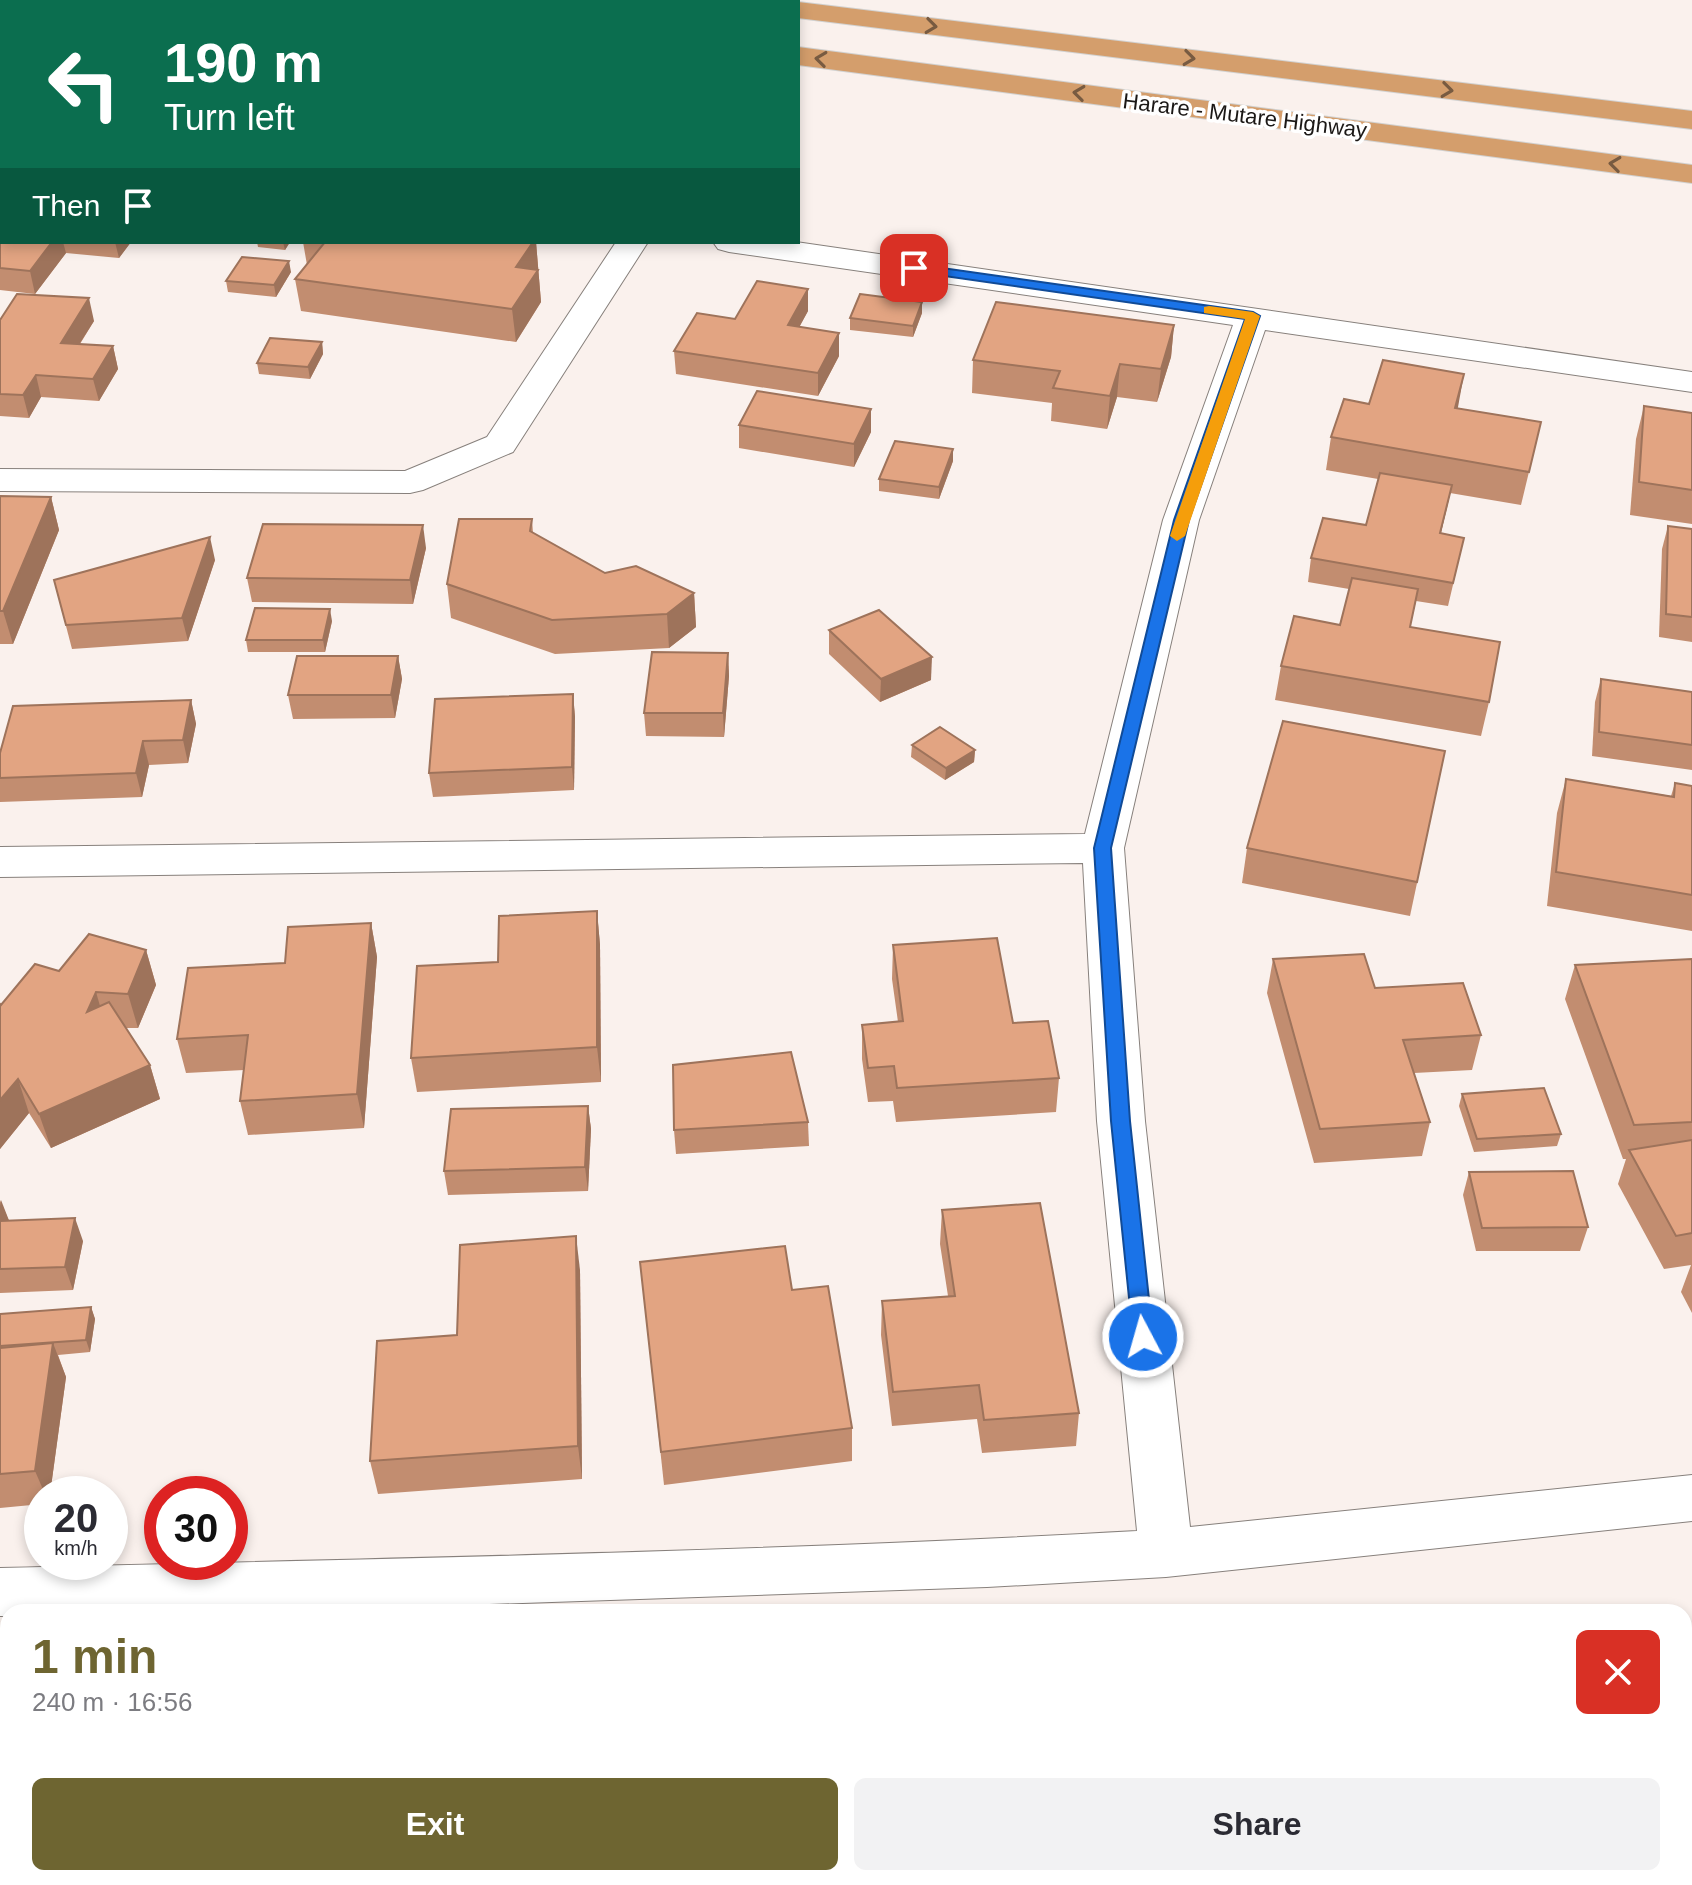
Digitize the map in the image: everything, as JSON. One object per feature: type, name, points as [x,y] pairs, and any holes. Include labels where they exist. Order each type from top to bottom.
[{"type":"highway","name":"Harare - Mutare Highway","points":[[800,10],[1692,120]]},
{"type":"highway","name":"Harare - Mutare Highway","points":[[800,56],[1692,174]]},
{"type":"street","points":[[0,480],[410,482],[500,444],[631,244]]},
{"type":"street","points":[[743,244],[1692,382]]},
{"type":"street","points":[[1166,1553],[1121,1121],[1103,848],[1181,520],[1253,316]]},
{"type":"street","points":[[0,862],[1103,848]]},
{"type":"street","points":[[0,1592],[987,1563],[1166,1553],[1692,1498]]},
{"type":"building","points":[[0,244],[50,244],[30,271],[0,268]]},
{"type":"building","points":[[323,244],[532,244],[516,267],[538,270],[512,309],[295,279]]},
{"type":"building","points":[[242,257],[289,261],[274,285],[226,281]]},
{"type":"building","points":[[757,281],[808,289],[788,325],[839,333],[818,373],[674,351],[697,313],[735,319]]},
{"type":"building","points":[[17,294],[89,298],[61,343],[113,346],[93,379],[36,375],[23,395],[0,394],[0,320]]},
{"type":"building","points":[[860,294],[922,302],[913,326],[850,318]]},
{"type":"building","points":[[996,302],[1174,325],[1161,369],[1120,364],[1110,396],[1053,388],[1060,371],[973,360]]},
{"type":"building","points":[[270,338],[322,342],[308,367],[257,363]]},
{"type":"building","points":[[1383,360],[1464,374],[1455,408],[1541,422],[1529,472],[1331,437],[1344,399],[1369,404]]},
{"type":"building","points":[[757,391],[871,409],[854,444],[739,425]]},
{"type":"building","points":[[1644,406],[1692,413],[1692,490],[1639,482]]},
{"type":"building","points":[[895,441],[953,449],[939,487],[879,479]]},
{"type":"building","points":[[1380,473],[1452,485],[1440,533],[1464,538],[1453,583],[1311,558],[1323,518],[1366,525]]},
{"type":"building","points":[[0,496],[51,497],[3,611],[0,611]]},
{"type":"building","points":[[459,519],[532,519],[530,531],[605,573],[636,566],[694,593],[667,614],[552,620],[447,584]]},
{"type":"building","points":[[263,524],[423,525],[410,580],[247,578]]},
{"type":"building","points":[[1668,526],[1692,529],[1692,617],[1666,614]]},
{"type":"building","points":[[210,537],[182,618],[66,625],[54,580]]},
{"type":"building","points":[[1352,578],[1418,589],[1410,627],[1500,642],[1489,702],[1281,666],[1294,616],[1340,625]]},
{"type":"building","points":[[255,608],[330,609],[323,640],[246,640]]},
{"type":"building","points":[[879,610],[932,657],[881,679],[829,630]]},
{"type":"building","points":[[652,652],[728,653],[723,713],[644,713]]},
{"type":"building","points":[[297,656],[398,656],[391,695],[288,695]]},
{"type":"building","points":[[1601,679],[1692,692],[1692,745],[1599,732]]},
{"type":"building","points":[[573,694],[572,767],[429,773],[435,699]]},
{"type":"building","points":[[191,700],[183,740],[143,741],[136,773],[0,778],[0,753],[13,706]]},
{"type":"building","points":[[1283,721],[1445,751],[1417,882],[1247,848]]},
{"type":"building","points":[[940,727],[975,750],[946,768],[912,745]]},
{"type":"building","points":[[1566,779],[1674,797],[1675,783],[1692,786],[1692,895],[1556,872]]},
{"type":"building","points":[[597,911],[597,1047],[411,1058],[417,966],[498,962],[499,916]]},
{"type":"building","points":[[371,923],[357,1094],[240,1101],[248,1035],[177,1039],[188,968],[285,963],[288,927]]},
{"type":"building","points":[[89,934],[146,950],[128,994],[96,992],[87,1012],[109,1002],[150,1065],[39,1114],[18,1079],[0,1100],[0,1004],[35,964],[59,971]]},
{"type":"building","points":[[997,938],[1013,1023],[1048,1021],[1059,1078],[897,1088],[894,1066],[868,1068],[862,1025],[903,1021],[893,945]]},
{"type":"building","points":[[1364,954],[1375,988],[1463,983],[1481,1035],[1403,1040],[1430,1122],[1320,1129],[1273,959]]},
{"type":"building","points":[[1692,959],[1692,1122],[1634,1125],[1575,965]]},
{"type":"building","points":[[791,1052],[808,1122],[674,1130],[673,1065]]},
{"type":"building","points":[[1544,1088],[1561,1134],[1477,1139],[1462,1094]]},
{"type":"building","points":[[588,1106],[585,1167],[444,1171],[451,1109]]},
{"type":"building","points":[[1692,1140],[1692,1233],[1676,1236],[1629,1150]]},
{"type":"building","points":[[1573,1171],[1588,1227],[1482,1228],[1469,1172]]},
{"type":"building","points":[[1040,1203],[1079,1413],[984,1420],[979,1385],[893,1392],[882,1301],[955,1296],[942,1210]]},
{"type":"building","points":[[75,1218],[65,1267],[0,1269],[0,1221]]},
{"type":"building","points":[[576,1236],[578,1446],[370,1461],[377,1341],[457,1335],[460,1245]]},
{"type":"building","points":[[785,1246],[792,1290],[828,1286],[852,1428],[661,1452],[640,1262]]},
{"type":"building","points":[[91,1307],[86,1340],[0,1346],[0,1314]]},
{"type":"building","points":[[53,1343],[35,1471],[0,1474],[0,1348]]},
{"type":"slow traffic","points":[[1177,536],[1253,316],[1209,310]]},
{"type":"route","points":[[914,268],[1253,316],[1181,520],[1103,848],[1121,1121],[1143,1337]]}]
